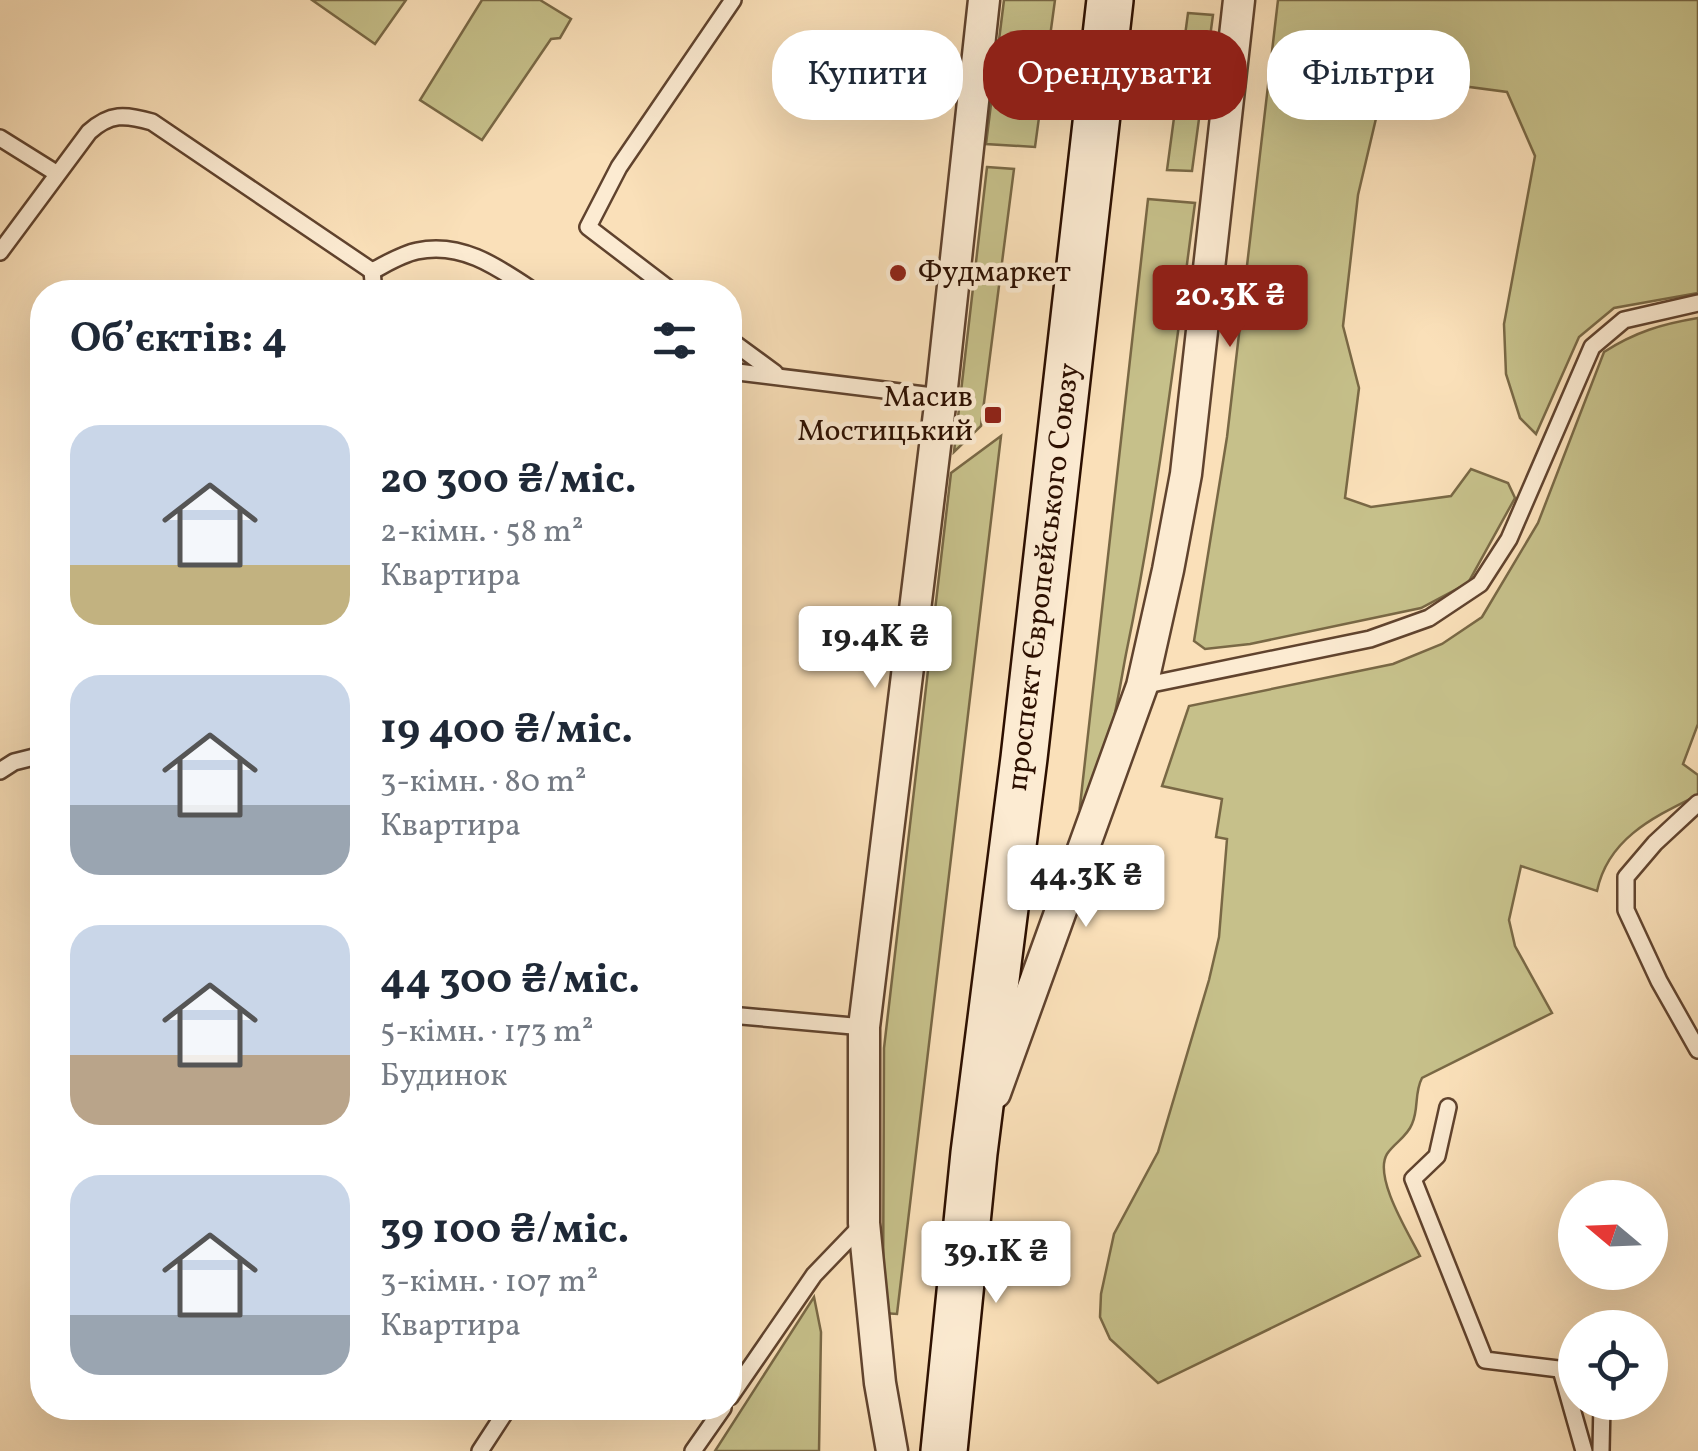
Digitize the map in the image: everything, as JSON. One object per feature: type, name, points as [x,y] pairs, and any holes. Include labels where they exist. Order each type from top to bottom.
[{"type":"main road","name":"проспект Європейського Союзу","points":[[944,1451],[974,1153],[1024,758],[1110,0]]},
{"type":"street","points":[[892,1451],[880,1384],[864,1223],[864,1027],[941,397],[984,0]]},
{"type":"street","name":"проспект Європейського Союзу","points":[[974,1153],[1142,686],[1186,474],[1239,0]]},
{"type":"lane","points":[[657,280],[588,227],[619,166],[733,0]]},
{"type":"lane","points":[[0,252],[56,173],[103,119],[121,114],[152,122],[372,271]]},
{"type":"lane","points":[[0,138],[56,173]]},
{"type":"lane","points":[[372,271],[415,251],[441,249],[467,252],[518,280]]},
{"type":"lane","points":[[372,271],[373,280]]},
{"type":"lane","points":[[1142,686],[1370,638],[1429,618],[1480,584],[1509,538],[1592,347],[1624,320],[1698,303]]},
{"type":"lane","points":[[742,349],[778,376]]},
{"type":"lane","points":[[742,373],[941,397]]},
{"type":"lane","points":[[0,771],[30,757]]},
{"type":"lane","points":[[1698,803],[1626,876],[1626,910],[1659,981],[1698,1050]]},
{"type":"lane","points":[[742,1016],[864,1027]]},
{"type":"lane","points":[[1448,1107],[1437,1156],[1412,1179],[1486,1360],[1558,1370]]},
{"type":"lane","points":[[742,1380],[814,1275],[864,1223]]},
{"type":"lane","points":[[480,1451],[500,1420]]},
{"type":"lane","points":[[693,1451],[715,1420]]},
{"type":"lane","points":[[1578,1420],[1584,1451]]},
{"type":"lane","points":[[1601,1451],[1602,1420]]},
{"type":"shaded area","points":[[312,0],[406,0],[375,44]]},
{"type":"shaded area","points":[[482,0],[540,0],[571,19],[560,38],[551,39],[482,140],[420,100]]},
{"type":"shaded area","points":[[1004,0],[1055,0],[1051,30],[1000,30]]},
{"type":"shaded area","points":[[1278,0],[1698,0],[1698,293],[1614,308],[1579,337],[1536,434],[1520,418],[1506,374],[1504,324],[1535,156],[1507,92],[1470,87],[1470,30],[1274,30]]},
{"type":"shaded area","points":[[1188,13],[1213,15],[1211,30],[1186,30]]},
{"type":"shaded area","points":[[1267,94],[1267,120],[1376,120],[1358,195],[1343,326],[1359,388],[1345,498],[1371,507],[1451,496],[1471,469],[1508,483],[1515,498],[1468,583],[1421,608],[1250,644],[1205,649],[1194,641],[1227,437]]},
{"type":"shaded area","points":[[989,120],[1039,120],[1035,147],[986,144]]},
{"type":"shaded area","points":[[1174,120],[1199,120],[1192,171],[1167,170]]},
{"type":"shaded area","points":[[987,167],[1014,169],[981,426],[954,452]]},
{"type":"shaded area","points":[[1148,199],[1195,203],[1137,598],[1105,754],[1080,806]]},
{"type":"shaded area","points":[[1698,318],[1698,724],[1683,764],[1698,775],[1698,795],[1650,821],[1622,843],[1611,857],[1597,891],[1521,866],[1509,920],[1515,946],[1552,1013],[1422,1078],[1412,1124],[1387,1154],[1384,1164],[1388,1191],[1420,1256],[1158,1383],[1110,1339],[1100,1317],[1101,1294],[1114,1234],[1158,1152],[1219,937],[1227,839],[1216,837],[1222,799],[1162,786],[1189,706],[1393,664],[1442,644],[1482,617],[1538,523],[1604,352],[1649,330]]},
{"type":"shaded area","points":[[1001,436],[897,1314],[883,1313],[884,1048],[951,473]]},
{"type":"shaded area","points":[[814,1297],[821,1332],[819,1451],[715,1451],[735,1420],[742,1420],[742,1409]]},
{"type":"place","name":"Фудмаркет","points":[[898,273]]},
{"type":"place","name":"Масив Мостицький","points":[[993,415]]}]
